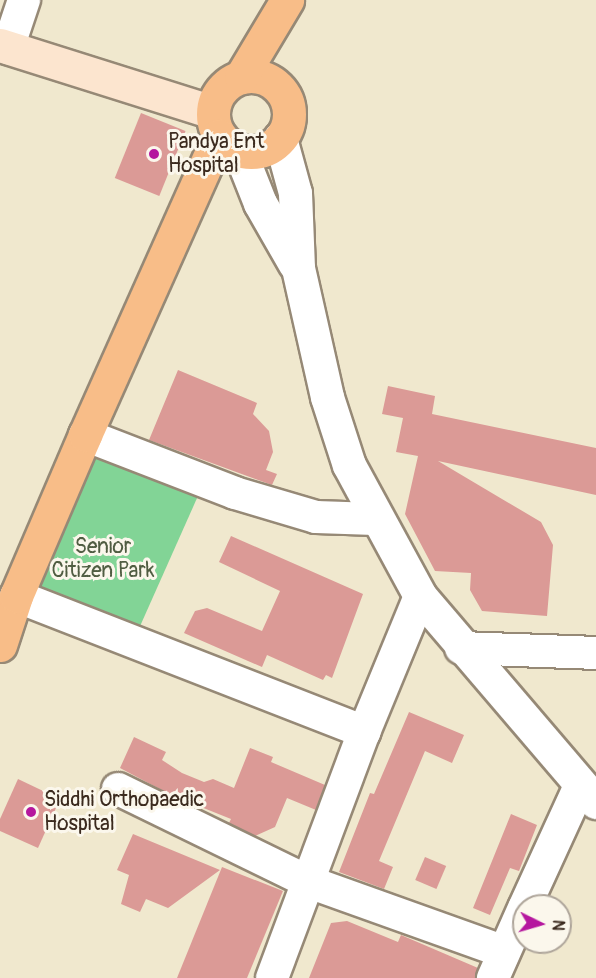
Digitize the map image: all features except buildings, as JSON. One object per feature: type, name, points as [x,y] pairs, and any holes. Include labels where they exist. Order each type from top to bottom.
[{"type":"main road","points":[[0,645],[16,596],[85,435],[224,132],[221,90],[241,77],[288,0]]},
{"type":"main road","points":[[274,84],[288,0]]},
{"type":"main road","points":[[4,46],[224,132],[261,150],[280,138],[289,116],[287,104],[274,84],[264,78],[241,77]]},
{"type":"street","points":[[4,46],[24,0]]},
{"type":"street","points":[[224,132],[260,203],[298,268]]},
{"type":"street","points":[[280,138],[295,193],[298,268],[327,397],[349,465],[375,519],[420,596],[461,648],[588,794],[532,894]]},
{"type":"street","points":[[85,435],[235,493],[296,511],[336,520],[375,519]]},
{"type":"street","points":[[16,596],[364,732]]},
{"type":"street","points":[[272,978],[364,732],[420,596]]},
{"type":"street","points":[[461,648],[596,653]]},
{"type":"street","points":[[118,789],[309,882],[498,965],[512,935]]},
{"type":"green space","name":"Senior Citizen Park","points":[[85,435],[202,487],[131,647],[14,595]]},
{"type":"place","name":"Pandya Ent Hospital","points":[[154,154]]},
{"type":"place","name":"Siddhi Orthopaedic Hospital","points":[[31,812]]}]
